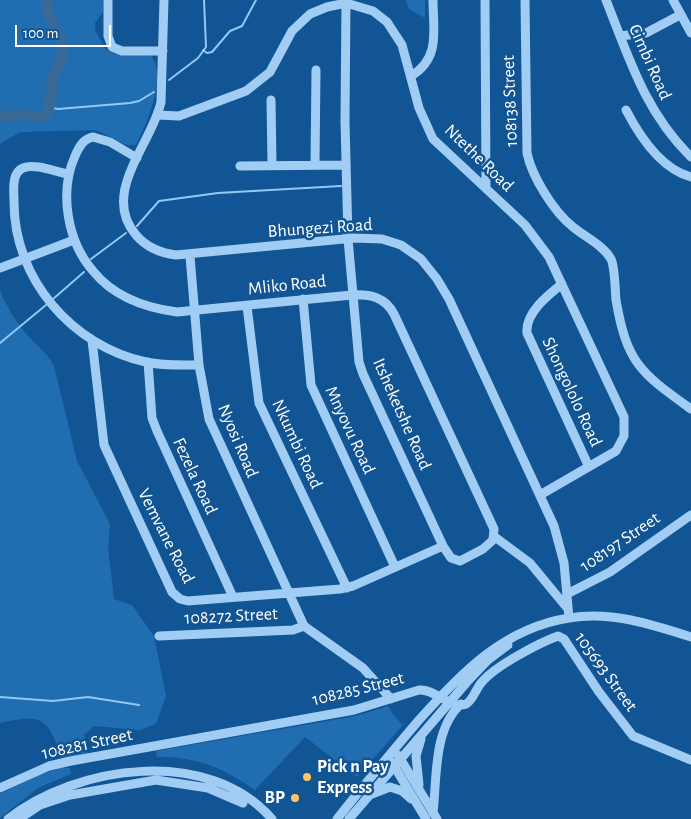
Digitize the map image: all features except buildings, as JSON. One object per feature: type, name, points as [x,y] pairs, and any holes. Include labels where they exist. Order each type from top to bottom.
[{"type":"street","points":[[108,0],[108,36],[112,47],[128,51],[163,51]]},
{"type":"street","name":"Bhungezi Road","points":[[164,0],[163,86],[158,115],[126,183],[125,212],[132,230],[146,244],[158,251],[190,256],[348,239],[374,238],[395,243],[412,252],[431,270],[449,300],[540,495],[558,537],[569,613]]},
{"type":"street","points":[[411,76],[424,67],[432,52],[433,0]]},
{"type":"street","points":[[485,0],[486,188]]},
{"type":"street","name":"108138 Street","points":[[525,0],[527,154],[531,168],[539,184],[569,224],[616,261],[614,289],[624,336],[630,354],[644,371],[691,408]]},
{"type":"street","name":"Cimbi Road","points":[[606,0],[632,68],[660,122],[691,157]]},
{"type":"street","points":[[672,0],[691,33]]},
{"type":"street","points":[[158,115],[179,116],[251,88],[264,79],[274,67],[298,24],[319,10],[346,2]]},
{"type":"street","name":"Ntethe Road","points":[[346,2],[373,11],[387,22],[399,38],[419,108],[433,139],[525,225],[539,242],[562,284],[625,422],[624,436],[616,451],[540,495]]},
{"type":"street","name":"Itsheketshe Road","points":[[346,2],[348,239],[352,295],[363,374],[443,546],[455,562],[483,549],[495,537]]},
{"type":"street","points":[[620,36],[646,32],[680,16]]},
{"type":"street","points":[[315,165],[316,70]]},
{"type":"street","points":[[271,100],[272,165]]},
{"type":"street","points":[[626,110],[640,135],[671,168],[691,177]]},
{"type":"street","name":"Mliko Road","points":[[137,158],[104,139],[89,138],[78,149],[68,174],[68,210],[74,240],[94,273],[115,291],[154,309],[194,311],[352,295],[379,298],[390,307],[456,445],[494,529],[495,537]]},
{"type":"street","points":[[240,166],[346,165]]},
{"type":"street","points":[[68,174],[28,167],[21,168],[14,184],[15,223],[24,258],[33,278],[48,300],[66,320],[92,340],[122,355],[148,362],[199,365]]},
{"type":"street","points":[[0,268],[74,240]]},
{"type":"street","name":"Nyosi Road","points":[[190,256],[199,365],[209,419],[304,626]]},
{"type":"street","name":"Shongololo Road","points":[[562,284],[537,308],[528,322],[527,333],[589,467]]},
{"type":"street","name":"Mnyovu Road","points":[[302,299],[311,385],[396,567]]},
{"type":"street","name":"Nkumbi Road","points":[[247,306],[259,402],[346,588]]},
{"type":"street","name":"Vemvane Road","points":[[92,340],[104,444],[172,592],[180,599],[188,601],[346,588],[443,546]]},
{"type":"street","name":"Fezela Road","points":[[148,362],[155,426],[233,597]]},
{"type":"street","name":"108197 Street","points":[[567,594],[610,572],[691,515]]},
{"type":"street","points":[[495,537],[530,563],[569,613]]},
{"type":"street","points":[[335,819],[391,752],[462,673],[486,653],[523,632],[569,613],[632,619],[691,637]]},
{"type":"street","points":[[304,626],[362,668],[391,698]]},
{"type":"street","name":"108272 Street","points":[[159,636],[293,630],[304,626]]},
{"type":"street","points":[[349,819],[429,724],[488,660],[535,628]]},
{"type":"street","name":"105693 Street","points":[[461,704],[469,702],[482,682],[491,674],[524,652],[560,636],[633,736],[691,760]]},
{"type":"street","name":"108285 Street","points":[[184,742],[354,710],[422,690],[429,690],[449,702]]},
{"type":"street","points":[[432,817],[441,747],[452,716],[461,704],[449,702]]},
{"type":"street","points":[[429,724],[417,747],[416,756],[418,781],[432,817]]},
{"type":"street","name":"108281 Street","points":[[0,788],[49,766],[184,742]]},
{"type":"street","points":[[391,752],[400,758],[424,797]]},
{"type":"street","points":[[391,752],[394,766],[419,806]]},
{"type":"street","points":[[8,819],[35,800],[68,786],[109,776],[169,772],[194,774],[219,782],[248,800],[272,819]]},
{"type":"street","points":[[20,819],[40,805],[70,795],[156,780],[192,784],[215,790],[235,799],[266,819]]},
{"type":"street","points":[[364,800],[380,789],[390,787],[402,791],[432,817]]},
{"type":"shaded area","points":[[0,0],[103,0],[103,12],[95,23],[95,30],[106,50],[115,54],[150,55],[155,64],[157,87],[154,100],[136,145],[125,144],[93,130],[20,132],[0,144]]},
{"type":"shaded area","points":[[406,0],[425,0],[425,18],[409,9]]},
{"type":"shaded area","points":[[0,291],[17,322],[54,366],[77,461],[110,524],[108,547],[114,599],[132,605],[154,636],[166,696],[156,724],[140,730],[94,726],[84,735],[88,754],[62,760],[53,736],[43,722],[27,719],[0,723]]},
{"type":"shaded area","points":[[388,706],[393,715],[403,725],[357,777],[305,737],[255,790],[232,775],[209,765],[171,757],[157,757],[156,751],[356,716]]},
{"type":"shaded area","points":[[61,768],[70,768],[71,774],[38,788],[0,818],[0,794],[43,773]]},
{"type":"waterway","points":[[0,118],[10,115],[40,118],[48,113],[54,75],[63,56],[62,43],[50,19],[46,0]]},
{"type":"waterway","points":[[169,80],[198,58],[206,47],[204,0]]},
{"type":"waterway","points":[[203,50],[207,53],[212,52],[230,31],[242,26],[256,0]]},
{"type":"waterway","points":[[48,107],[58,109],[130,103],[139,101],[154,92]]},
{"type":"waterway","points":[[137,226],[159,201],[218,193],[341,186]]},
{"type":"waterway","points":[[91,259],[126,233]]},
{"type":"waterway","points":[[53,299],[84,272]]},
{"type":"waterway","points":[[0,343],[46,305]]},
{"type":"waterway","points":[[0,697],[53,701],[88,697],[139,705]]},
{"type":"place","name":"Pick n Pay Express","points":[[307,777]]},
{"type":"place","name":"BP","points":[[295,798]]}]
